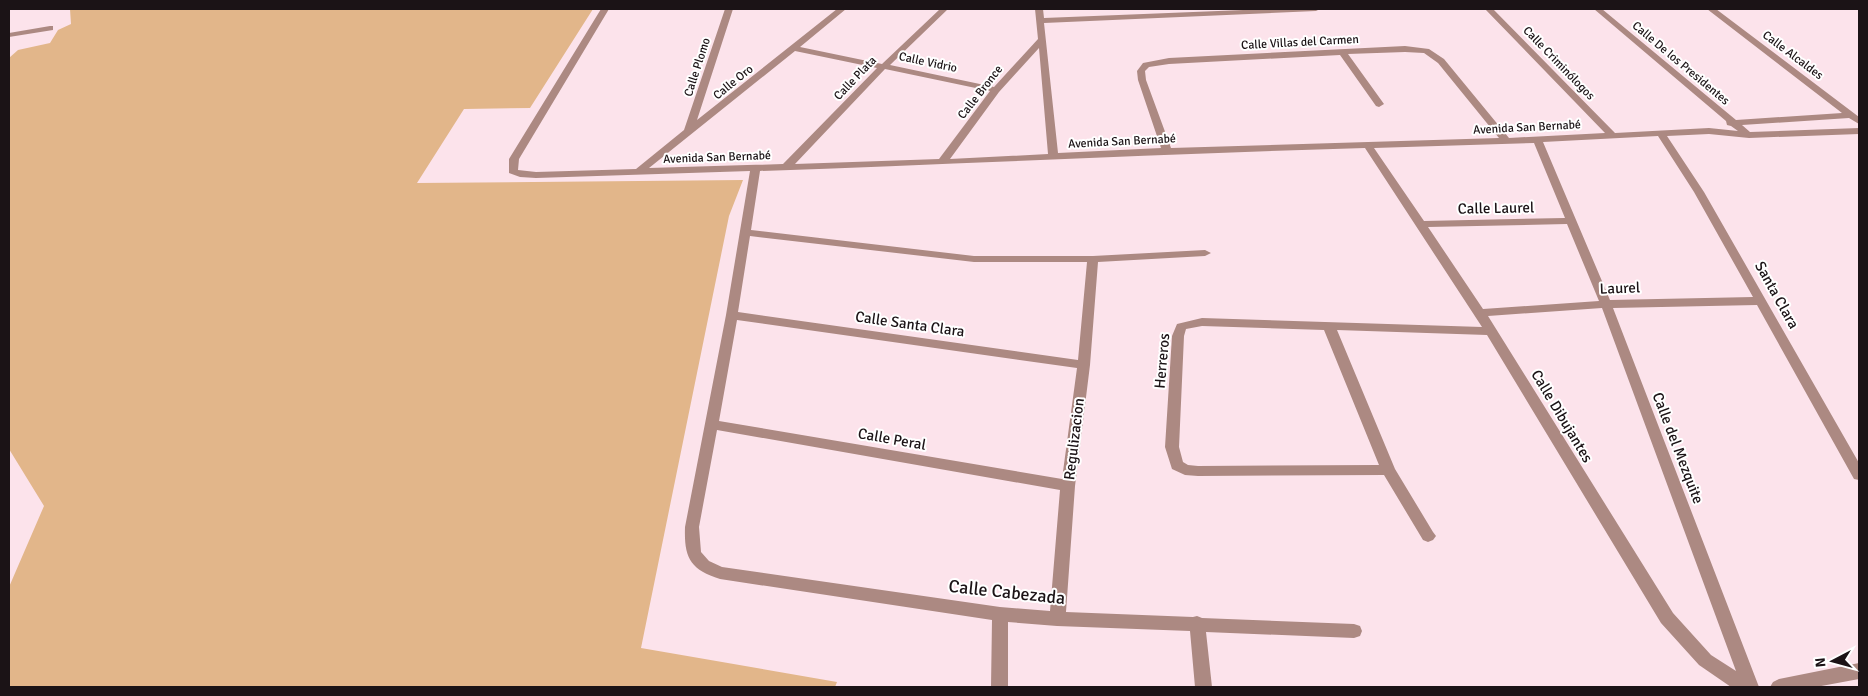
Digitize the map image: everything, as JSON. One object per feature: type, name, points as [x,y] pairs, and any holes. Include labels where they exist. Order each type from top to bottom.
[{"type":"street","name":"Avenida San Bernabé","points":[[605,9],[514,159],[512,171],[520,174],[536,175],[755,169],[1167,151],[1506,141],[1709,131],[1749,135],[1859,131]]},
{"type":"street","name":"Calle Plomo","points":[[688,133],[730,9]]},
{"type":"street","name":"Calle Oro","points":[[638,172],[842,9]]},
{"type":"street","name":"Calle Plata","points":[[786,167],[944,9]]},
{"type":"street","points":[[1039,9],[1053,156]]},
{"type":"street","points":[[1040,21],[1132,13],[1316,9]]},
{"type":"street","name":"Calle Criminólogos","points":[[1489,9],[1612,135]]},
{"type":"street","name":"Calle De los Presidentes","points":[[1598,9],[1731,122],[1749,135]]},
{"type":"street","name":"Calle Alcaldes","points":[[1711,9],[1856,118]]},
{"type":"street","points":[[9,36],[50,28]]},
{"type":"street","name":"Calle Bronce","points":[[942,162],[996,90],[1041,40]]},
{"type":"street","name":"Calle Vidrio","points":[[795,48],[996,90]]},
{"type":"street","name":"Calle Villas del Carmen","points":[[1167,151],[1142,80],[1141,71],[1146,65],[1169,61],[1405,49],[1417,49],[1434,55],[1506,141]]},
{"type":"street","points":[[1342,52],[1379,104]]},
{"type":"street","name":"Avenida San Bernabé","points":[[1709,131],[1731,122],[1856,118]]},
{"type":"street","name":"Santa Clara","points":[[1661,134],[1700,192],[1859,475]]},
{"type":"street","name":"Calle del Mezquite","points":[[1537,139],[1606,304],[1750,687]]},
{"type":"street","name":"Calle Dibujantes","points":[[1368,146],[1480,313],[1667,618],[1705,660],[1744,687]]},
{"type":"street","name":"Calle Cabezada","points":[[755,169],[732,315],[692,526],[691,550],[698,564],[720,573],[1000,614],[1057,619],[1197,623],[1354,631]]},
{"type":"street","name":"Calle Laurel","points":[[1421,224],[1571,221]]},
{"type":"street","points":[[744,232],[974,259],[1093,259],[1205,253]]},
{"type":"street","name":"Regulizacion","points":[[1057,619],[1068,486],[1084,365],[1093,259]]},
{"type":"street","name":"Laurel","points":[[1480,313],[1606,304],[1761,301]]},
{"type":"street","name":"Calle Santa Clara","points":[[732,315],[1084,365]]},
{"type":"street","name":"Herreros","points":[[1388,470],[1198,471],[1177,466],[1174,457],[1178,336],[1181,327],[1202,322],[1491,331]]},
{"type":"street","points":[[1328,326],[1388,470],[1428,536]]},
{"type":"street","name":"Calle Peral","points":[[711,424],[1068,486]]},
{"type":"street","points":[[999,687],[1000,614]]},
{"type":"street","points":[[1197,623],[1203,687]]},
{"type":"street","points":[[1778,687],[1859,671]]},
{"type":"shaded area","points":[[70,9],[593,9],[530,108],[464,109],[417,183],[743,180],[729,216],[641,648],[837,682],[835,687],[9,687],[9,587],[44,506],[9,449],[9,58],[18,50],[50,43],[58,30],[71,24]]}]
